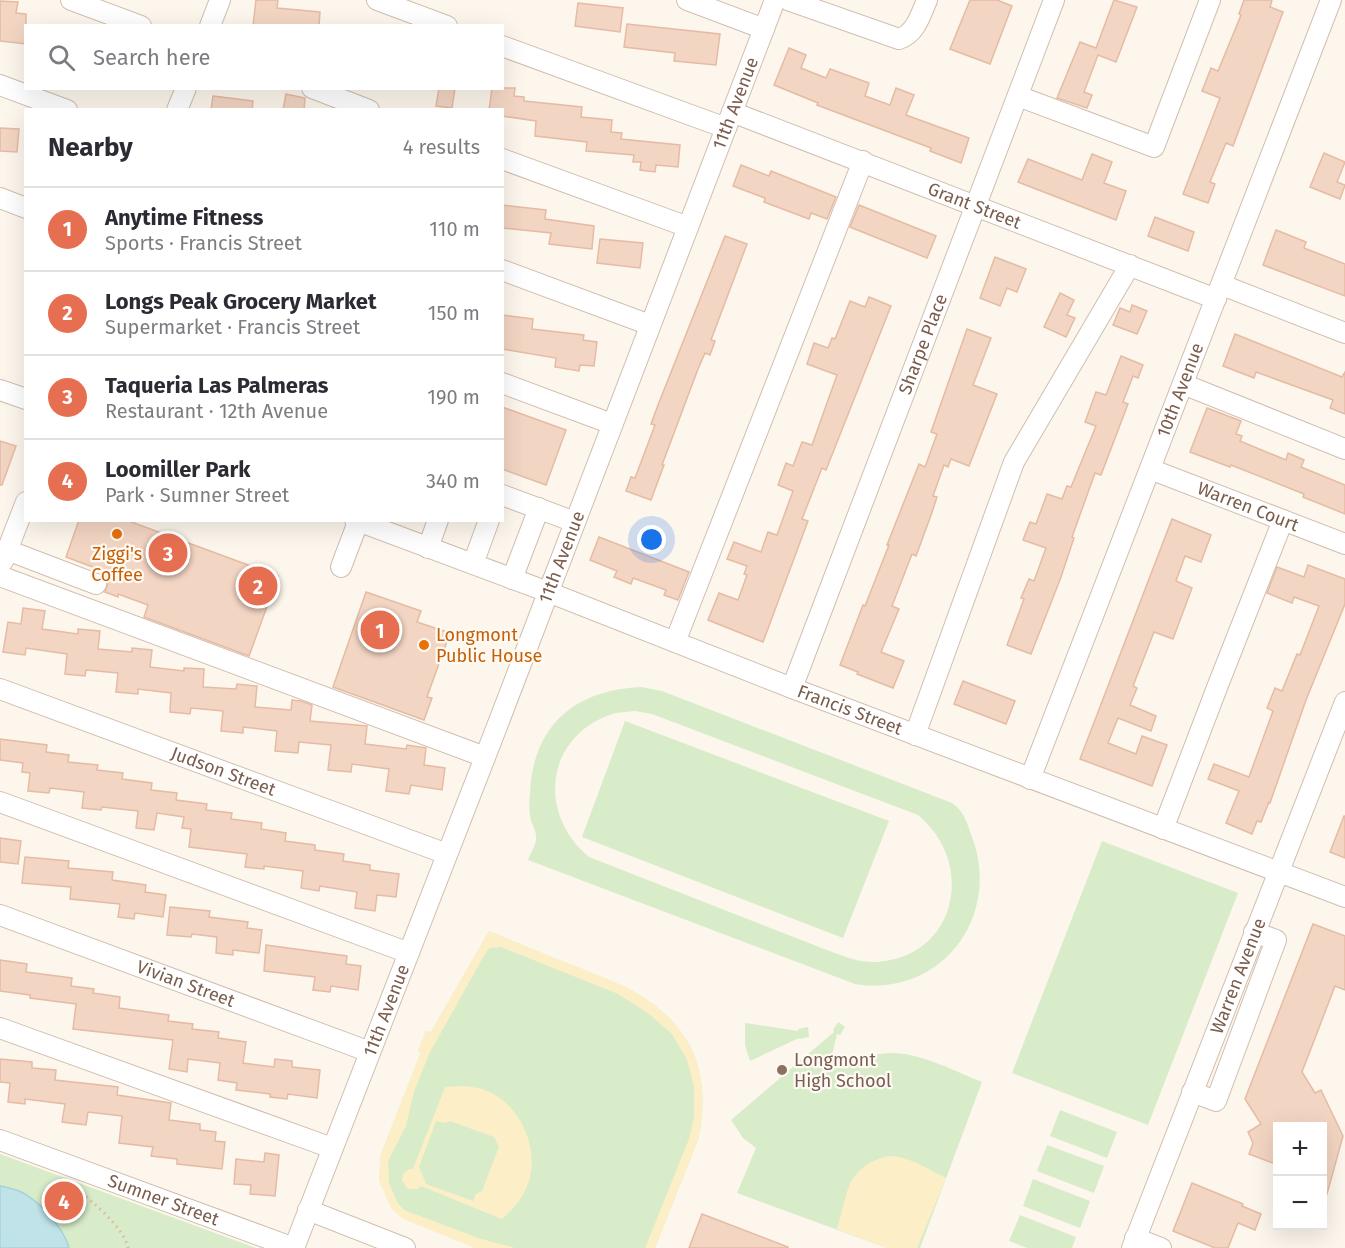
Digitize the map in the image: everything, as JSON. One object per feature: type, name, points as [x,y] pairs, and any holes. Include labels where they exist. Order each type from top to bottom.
[{"type":"street","points":[[71,0],[136,24]]},
{"type":"street","points":[[211,24],[220,0]]},
{"type":"street","points":[[377,0],[442,24]]},
{"type":"street","points":[[687,0],[764,28]]},
{"type":"street","name":"11th Avenue","points":[[294,1248],[775,0]]},
{"type":"street","points":[[788,0],[899,39],[907,36],[917,24],[927,0]]},
{"type":"street","name":"Sharpe Place","points":[[792,688],[1054,0]]},
{"type":"street","points":[[1018,96],[1154,147],[1210,0]]},
{"type":"street","name":"10th Avenue","points":[[1030,779],[1331,0]]},
{"type":"street","name":"Grant Street","points":[[504,47],[863,161],[1130,265],[1345,333]]},
{"type":"street","points":[[0,85],[62,108]]},
{"type":"street","points":[[178,108],[185,90]]},
{"type":"street","points":[[317,90],[364,108]]},
{"type":"street","points":[[504,160],[688,227]]},
{"type":"street","points":[[675,642],[863,161]]},
{"type":"street","points":[[0,198],[24,207]]},
{"type":"street","points":[[915,735],[1014,462],[1130,265]]},
{"type":"street","points":[[504,271],[650,325]]},
{"type":"street","points":[[504,384],[612,424]]},
{"type":"street","points":[[1183,384],[1345,449]]},
{"type":"street","points":[[0,390],[24,398]]},
{"type":"street","name":"Warren Court","points":[[1150,469],[1345,544]]},
{"type":"street","points":[[504,496],[575,522]]},
{"type":"street","points":[[24,507],[3,559],[96,584]]},
{"type":"street","points":[[512,579],[539,508]]},
{"type":"street","points":[[1163,829],[1283,520]]},
{"type":"street","points":[[341,567],[357,522]]},
{"type":"street","name":"Francis Street","points":[[360,522],[1345,897]]},
{"type":"street","points":[[428,548],[437,522]]},
{"type":"street","points":[[472,564],[488,522]]},
{"type":"street","points":[[0,576],[485,757]]},
{"type":"street","name":"Judson Street","points":[[0,689],[447,854]]},
{"type":"street","name":"Warren Avenue","points":[[1134,1243],[1345,702]]},
{"type":"street","points":[[0,802],[409,953]]},
{"type":"street","name":"Vivian Street","points":[[0,915],[370,1052]]},
{"type":"street","points":[[0,1028],[333,1148]]},
{"type":"street","name":"Sumner Street","points":[[0,1140],[294,1248]]},
{"type":"street","points":[[308,1210],[405,1248]]},
{"type":"street","points":[[1134,1243],[1161,1248]]},
{"type":"path","points":[[70,1183],[110,1220],[126,1238],[128,1248]]},
{"type":"green space","points":[[641,687],[662,691],[952,803],[967,822],[979,867],[978,896],[971,922],[957,946],[938,965],[914,978],[886,985],[855,984],[528,860],[536,839],[530,818],[529,800],[533,769],[539,748],[549,730],[578,704],[596,695]],"holes":[[[635,711],[652,714],[918,815],[936,835],[948,858],[952,882],[949,905],[940,926],[925,944],[904,956],[877,962],[859,961],[589,857],[572,839],[561,820],[556,799],[556,778],[562,758],[573,740],[590,725],[612,714]]]},
{"type":"green space","points":[[625,721],[889,821],[843,938],[582,837]]},
{"type":"green space","points":[[1102,841],[1238,893],[1148,1125],[1012,1073]]},
{"type":"green space","points":[[489,931],[630,989],[662,1011],[677,1026],[688,1042],[701,1078],[702,1118],[698,1140],[655,1248],[475,1248],[392,1209],[379,1180],[381,1154],[421,1052],[418,1051],[426,1031],[431,1032]]},
{"type":"green space","points":[[838,1022],[845,1027],[840,1035],[837,1034],[828,1071],[869,1056],[895,1053],[928,1060],[982,1082],[920,1248],[887,1248],[737,1193],[756,1148],[743,1138],[731,1120],[834,1032]]},
{"type":"green space","points":[[745,1023],[798,1031],[798,1029],[808,1027],[809,1037],[799,1038],[750,1061],[745,1045]]},
{"type":"green space","points":[[1060,1110],[1117,1132],[1107,1158],[1050,1136]]},
{"type":"green space","points":[[1047,1145],[1104,1166],[1094,1193],[1037,1171]]},
{"type":"green space","points":[[0,1154],[256,1248],[0,1248]]},
{"type":"green space","points":[[1033,1179],[1090,1201],[1080,1228],[1023,1206]]},
{"type":"green space","points":[[1020,1215],[1076,1237],[1072,1248],[1027,1248],[1009,1241]]},
{"type":"sand","points":[[489,931],[630,989],[662,1011],[677,1026],[688,1042],[701,1078],[702,1118],[698,1140],[655,1248],[645,1248],[689,1139],[694,1117],[694,1086],[687,1060],[672,1034],[649,1014],[618,994],[501,947],[490,948],[486,952],[429,1054],[414,1092],[406,1126],[388,1161],[389,1183],[397,1202],[404,1210],[478,1238],[515,1248],[475,1248],[403,1219],[392,1209],[379,1180],[381,1154],[421,1052],[418,1051],[426,1031],[431,1032]]},
{"type":"sand","points":[[445,1087],[475,1087],[497,1096],[516,1114],[523,1126],[531,1151],[530,1177],[519,1200],[502,1219],[421,1186],[417,1189],[408,1189],[402,1181],[403,1174],[413,1169]],"holes":[[[436,1121],[444,1123],[450,1121],[494,1137],[499,1147],[482,1191],[476,1194],[473,1201],[426,1184],[419,1167]]]},
{"type":"sand","points":[[889,1156],[912,1161],[946,1178],[917,1248],[887,1248],[837,1229],[847,1192],[856,1174],[875,1161]]},
{"type":"water","points":[[0,1186],[19,1191],[42,1207],[62,1232],[69,1248],[0,1248]]},
{"type":"building","points":[[256,0],[278,0],[277,8],[320,12],[319,24],[253,24]]},
{"type":"building","points":[[970,0],[997,0],[1012,6],[990,64],[950,49]]},
{"type":"building","points":[[1114,0],[1137,7],[1116,62],[1098,55],[1084,92],[1092,95],[1087,108],[1057,98],[1080,42],[1096,48]]},
{"type":"building","points":[[1244,0],[1272,0],[1270,7],[1283,12],[1233,146],[1226,143],[1210,182],[1215,184],[1208,203],[1183,194],[1220,98],[1202,91],[1211,68],[1218,71],[1241,15],[1239,14]]},
{"type":"building","points":[[0,1],[18,2],[16,13],[26,14],[24,44],[0,41]]},
{"type":"building","points":[[578,3],[623,8],[620,32],[575,26]]},
{"type":"building","points":[[627,24],[720,34],[716,65],[674,61],[675,53],[624,47]]},
{"type":"building","points":[[789,48],[806,55],[801,68],[826,78],[830,69],[869,83],[865,96],[890,105],[896,88],[914,95],[906,115],[969,138],[961,163],[930,151],[931,148],[817,105],[818,103],[774,85]]},
{"type":"building","points":[[504,88],[515,88],[514,96],[524,97],[524,101],[582,107],[581,117],[612,120],[611,132],[622,133],[621,139],[680,145],[678,167],[656,165],[655,172],[640,170],[641,162],[633,162],[634,155],[586,151],[587,142],[535,136],[536,121],[504,116],[504,108],[489,108],[492,90],[504,90]]},
{"type":"building","points":[[439,90],[455,90],[452,108],[436,106]]},
{"type":"building","points":[[286,94],[305,98],[304,108],[283,108]]},
{"type":"building","points":[[213,96],[253,101],[252,108],[211,108]]},
{"type":"building","points":[[0,128],[19,129],[17,152],[0,151]]},
{"type":"building","points":[[1324,153],[1345,162],[1337,182],[1345,185],[1340,199],[1310,187]]},
{"type":"building","points":[[1092,154],[1112,162],[1104,183],[1126,191],[1116,220],[1018,182],[1028,159],[1082,180]]},
{"type":"building","points":[[741,165],[769,176],[771,171],[836,197],[827,219],[811,213],[809,219],[764,202],[765,198],[733,186]]},
{"type":"building","points":[[504,205],[546,210],[545,219],[594,226],[592,249],[549,244],[551,233],[504,228]]},
{"type":"building","points":[[859,205],[936,236],[927,258],[850,227]]},
{"type":"building","points":[[1155,217],[1194,232],[1188,251],[1148,236]]},
{"type":"building","points":[[1276,230],[1306,242],[1304,248],[1345,264],[1345,296],[1263,265]]},
{"type":"building","points":[[725,236],[747,244],[711,340],[715,341],[710,355],[705,353],[698,369],[651,500],[626,491],[631,477],[635,478],[655,425],[651,424],[658,405]]},
{"type":"building","points":[[600,239],[643,243],[640,268],[597,263]]},
{"type":"building","points":[[995,257],[1026,269],[1017,292],[1007,288],[1000,306],[980,298]]},
{"type":"building","points":[[1060,293],[1074,300],[1067,315],[1075,318],[1066,337],[1044,327]]},
{"type":"building","points":[[869,297],[891,306],[826,470],[822,468],[802,519],[808,521],[763,642],[708,620],[719,593],[738,600],[747,575],[744,574],[747,566],[727,559],[734,542],[761,552],[768,532],[777,535],[793,491],[778,485],[786,463],[793,466],[802,442],[812,445],[837,375],[807,364],[814,343],[828,348],[832,338],[835,339],[850,301],[865,307]]},
{"type":"building","points":[[1132,305],[1147,311],[1137,334],[1113,325],[1120,308],[1130,312]]},
{"type":"building","points":[[504,315],[533,319],[532,329],[584,335],[583,340],[597,342],[594,366],[580,365],[579,371],[555,367],[556,358],[504,349]]},
{"type":"building","points":[[967,329],[991,338],[973,385],[997,394],[969,466],[951,459],[948,467],[944,465],[933,496],[937,497],[916,556],[912,554],[892,606],[899,609],[881,652],[904,661],[893,688],[840,665],[919,464],[925,467],[937,434],[931,432]]},
{"type":"building","points":[[1235,334],[1342,377],[1345,372],[1345,414],[1330,408],[1333,400],[1256,372],[1254,378],[1223,366]]},
{"type":"building","points":[[1121,356],[1143,365],[1138,378],[1133,376],[1123,402],[1128,404],[1101,475],[1095,473],[1072,537],[1074,538],[1061,577],[1031,654],[1007,645],[1024,599],[1021,598],[1029,579],[1034,581],[1046,548],[1023,540],[1030,522],[1036,524],[1047,494],[1062,499],[1067,486],[1071,487],[1096,426],[1085,422],[1096,392],[1106,395]]},
{"type":"building","points":[[504,408],[566,430],[546,485],[504,470]]},
{"type":"building","points":[[1207,408],[1241,421],[1236,434],[1242,436],[1240,441],[1286,460],[1288,453],[1304,460],[1301,467],[1345,485],[1345,514],[1303,497],[1304,494],[1231,465],[1230,467],[1190,452]]},
{"type":"building","points":[[0,441],[16,446],[2,485],[0,485]]},
{"type":"building","points":[[1172,519],[1211,535],[1201,562],[1185,556],[1176,581],[1192,588],[1173,639],[1154,632],[1133,686],[1137,688],[1130,705],[1156,716],[1151,731],[1118,718],[1108,743],[1136,754],[1142,736],[1167,745],[1152,786],[1080,759]]},
{"type":"building","points":[[78,522],[131,522],[278,576],[249,656],[144,617],[148,605],[118,594],[118,597],[105,592],[108,583],[104,576],[106,572],[66,557]]},
{"type":"building","points":[[599,537],[689,572],[678,600],[664,595],[666,590],[633,578],[631,584],[614,577],[617,571],[590,560]]},
{"type":"building","points":[[1308,565],[1345,579],[1345,604],[1306,700],[1270,803],[1261,822],[1257,821],[1252,834],[1226,823],[1239,791],[1208,779],[1214,764],[1249,777],[1273,711],[1267,708],[1275,688],[1282,691],[1297,654],[1300,655],[1319,606],[1294,597],[1292,603],[1267,593],[1277,567],[1304,577]]},
{"type":"building","points":[[366,592],[421,611],[417,622],[450,633],[427,697],[432,698],[424,720],[333,687]]},
{"type":"building","points":[[23,608],[45,611],[42,629],[78,634],[78,629],[100,631],[98,649],[132,652],[132,648],[152,650],[150,667],[184,671],[184,668],[204,669],[203,687],[236,689],[237,684],[257,686],[255,707],[291,710],[292,700],[301,701],[312,705],[310,721],[367,726],[365,744],[406,749],[407,745],[426,748],[424,765],[445,768],[442,790],[411,785],[409,794],[386,791],[389,769],[352,764],[351,772],[328,770],[331,745],[299,742],[298,753],[275,751],[277,731],[243,727],[243,733],[221,731],[223,711],[191,708],[190,714],[170,712],[171,693],[138,689],[138,694],[116,692],[118,673],[86,670],[85,676],[65,674],[67,654],[26,648],[25,655],[3,652],[8,622],[21,624]]},
{"type":"building","points":[[963,681],[1015,701],[1006,724],[954,704]]},
{"type":"building","points":[[0,739],[47,745],[46,752],[69,755],[68,762],[98,765],[97,770],[123,773],[122,779],[152,783],[151,790],[177,793],[176,800],[207,804],[206,810],[232,813],[231,819],[262,823],[261,829],[286,833],[285,841],[315,845],[315,850],[344,854],[343,861],[370,865],[370,870],[399,874],[396,897],[377,895],[375,911],[355,908],[357,892],[320,886],[319,891],[301,888],[303,871],[264,866],[264,869],[245,867],[247,854],[189,847],[191,829],[182,828],[184,817],[157,813],[154,830],[136,828],[138,811],[102,807],[101,810],[82,808],[84,792],[50,788],[49,793],[28,791],[30,773],[22,772],[23,763],[0,760]]},
{"type":"building","points":[[1345,816],[1345,858],[1330,852]]},
{"type":"building","points":[[0,838],[21,841],[18,864],[0,862]]},
{"type":"building","points":[[25,857],[69,861],[68,868],[113,872],[112,880],[146,885],[145,892],[166,895],[163,917],[135,913],[134,919],[118,917],[120,904],[70,899],[71,887],[22,883]]},
{"type":"building","points":[[170,907],[210,911],[209,917],[248,922],[247,928],[262,930],[259,953],[233,950],[233,955],[216,953],[217,937],[192,934],[191,937],[167,935]]},
{"type":"building","points":[[1313,924],[1345,936],[1345,990],[1335,986],[1302,1072],[1315,1093],[1321,1090],[1343,1136],[1327,1194],[1327,1122],[1273,1122],[1273,1163],[1249,1154],[1253,1143],[1248,1132],[1261,1124],[1245,1099]]},
{"type":"building","points":[[266,945],[347,956],[346,964],[361,966],[358,990],[331,986],[330,992],[313,990],[315,977],[264,971]]},
{"type":"building","points":[[0,960],[27,964],[26,972],[72,978],[71,986],[94,989],[93,993],[120,997],[119,1008],[169,1015],[168,1021],[193,1024],[192,1029],[219,1032],[218,1038],[246,1042],[243,1063],[274,1067],[275,1059],[292,1061],[292,1067],[320,1070],[317,1098],[288,1094],[287,1099],[270,1097],[270,1094],[236,1090],[237,1083],[218,1080],[220,1063],[188,1059],[187,1072],[169,1069],[173,1040],[73,1029],[76,1004],[30,998],[30,995],[0,991]]},
{"type":"building","points":[[0,1059],[32,1062],[32,1068],[56,1070],[55,1080],[118,1087],[117,1095],[171,1103],[169,1120],[200,1124],[200,1130],[216,1132],[215,1141],[225,1142],[222,1169],[177,1164],[177,1159],[151,1156],[153,1147],[119,1143],[122,1116],[88,1112],[86,1125],[62,1122],[65,1104],[25,1099],[25,1104],[8,1102],[10,1083],[0,1082]]},
{"type":"building","points":[[265,1153],[279,1155],[275,1196],[250,1194],[251,1185],[234,1184],[236,1159],[264,1162]]},
{"type":"building","points":[[1192,1183],[1261,1214],[1255,1230],[1238,1223],[1228,1248],[1215,1248],[1173,1231]]},
{"type":"building","points":[[702,1214],[788,1247],[788,1248],[689,1248]]},
{"type":"place","name":"Ziggi's Coffee","points":[[117,534]]},
{"type":"place","name":"Taqueria Las Palmeras","points":[[168,553]]},
{"type":"place","name":"Longs Peak Grocery Market","points":[[258,586]]},
{"type":"place","name":"Anytime Fitness","points":[[380,630]]},
{"type":"place","name":"Longmont Public House","points":[[424,645]]},
{"type":"place","name":"Longmont High School","points":[[782,1070]]},
{"type":"place","name":"Loomiller Park","points":[[64,1201]]}]
